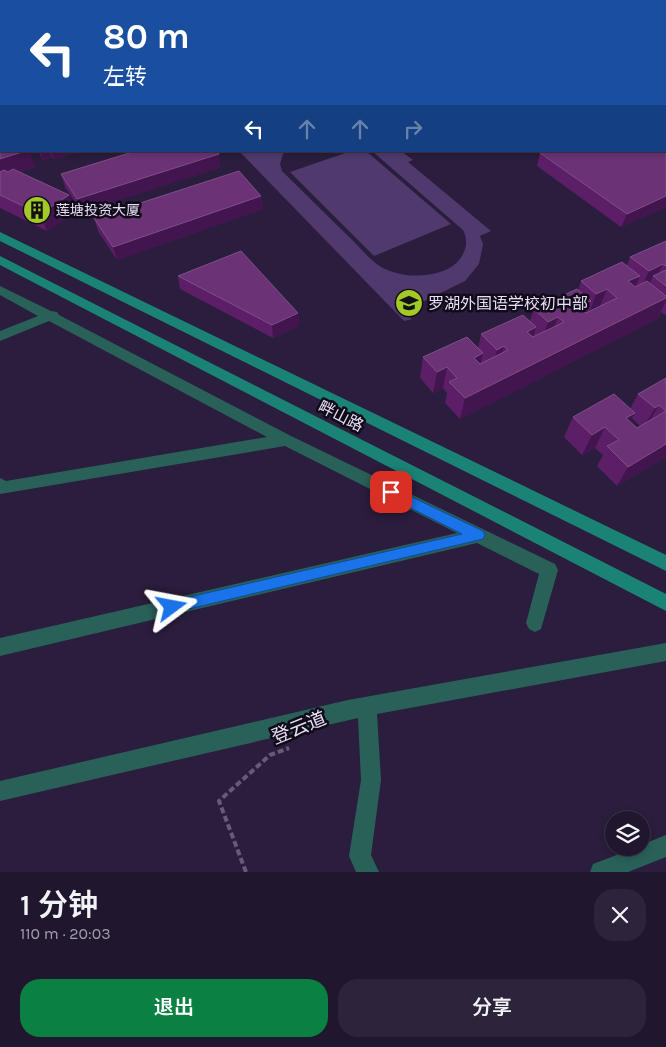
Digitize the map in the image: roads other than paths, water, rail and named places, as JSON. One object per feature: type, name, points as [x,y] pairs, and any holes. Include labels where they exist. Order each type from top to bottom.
[{"type":"street","name":"畔山路","points":[[0,236],[666,562]]},
{"type":"street","name":"畔山路","points":[[0,260],[666,603]]},
{"type":"street","points":[[0,290],[286,440],[549,570],[535,623]]},
{"type":"street","points":[[0,336],[52,316]]},
{"type":"street","points":[[0,485],[1,488],[286,440]]},
{"type":"street","points":[[0,647],[478,535]]},
{"type":"street","points":[[0,791],[367,707],[666,652]]},
{"type":"street","points":[[367,707],[371,780],[360,856],[368,872]]},
{"type":"street","points":[[601,872],[666,846]]},
{"type":"place","name":"莲塘投资大厦","points":[[37,210]]},
{"type":"place","name":"罗湖外国语学校初中部","points":[[409,303]]}]
